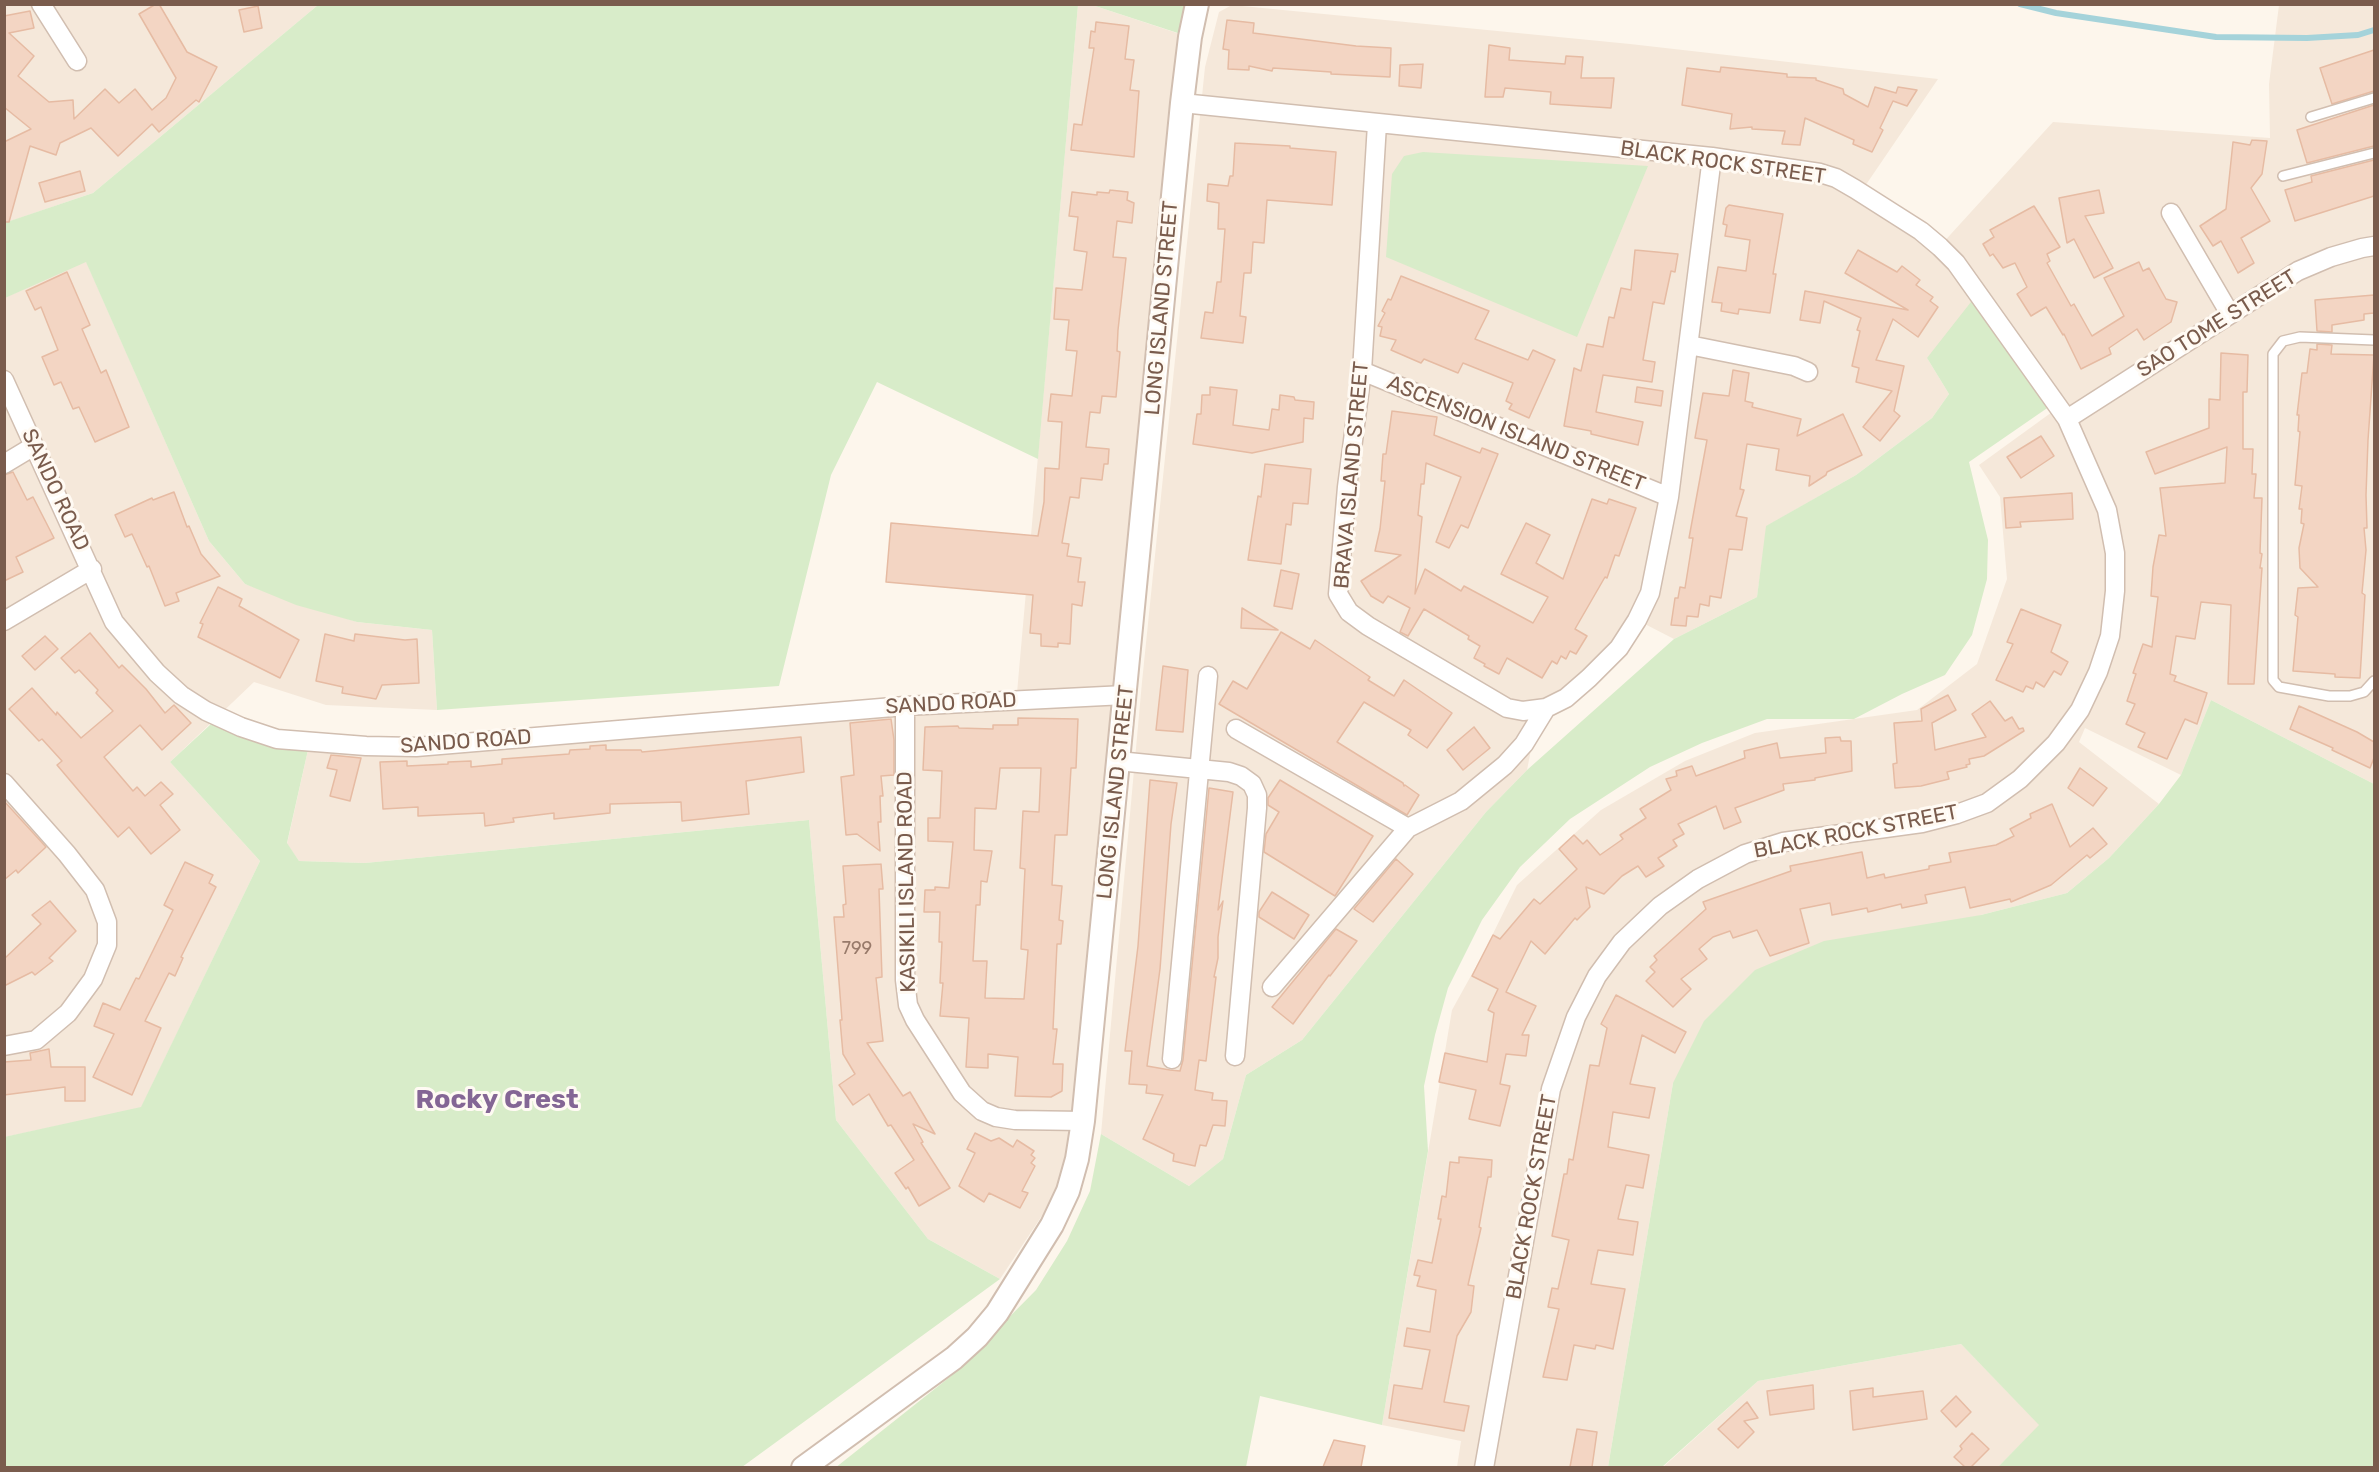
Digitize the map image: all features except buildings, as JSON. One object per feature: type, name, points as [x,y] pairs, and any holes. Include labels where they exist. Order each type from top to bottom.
[{"type":"street","points":[[41,4],[78,61]]},
{"type":"street","name":"LONG ISLAND STREET","points":[[804,1467],[954,1358],[977,1337],[997,1313],[1052,1225],[1068,1191],[1077,1160],[1083,1121],[1182,103],[1190,37],[1197,4]]},
{"type":"street","name":"BLACK ROCK STREET","points":[[1182,103],[1713,158],[1828,176],[1855,189],[1921,231],[1956,263],[2067,419],[2107,510],[2115,553],[2115,591],[2110,636],[2098,672],[2080,710],[2056,743],[2020,779],[1987,803],[1957,814],[1922,823],[1783,842],[1745,854],[1698,879],[1660,906],[1622,942],[1597,976],[1576,1017],[1551,1089],[1484,1467]]},
{"type":"street","name":"BRAVA ISLAND STREET","points":[[1377,124],[1362,371],[1347,487],[1338,594],[1349,612],[1368,626],[1507,708],[1523,711],[1546,708],[1566,698],[1588,678],[1619,648],[1637,620],[1650,593],[1669,497],[1713,158]]},
{"type":"street","points":[[2170,213],[2230,314]]},
{"type":"street","name":"SAO TOME STREET","points":[[2067,419],[2298,271],[2331,257],[2374,246]]},
{"type":"street","points":[[1689,345],[1794,366],[1808,372]]},
{"type":"street","name":"ASCENSION ISLAND STREET","points":[[1362,371],[1669,497]]},
{"type":"street","name":"SANDO ROAD","points":[[4,380],[92,569],[114,622],[157,673],[181,695],[207,711],[241,727],[277,738],[366,747],[416,747],[905,706],[1125,695]]},
{"type":"street","points":[[4,464],[34,446]]},
{"type":"street","points":[[4,621],[92,569]]},
{"type":"street","points":[[1172,1059],[1208,676]]},
{"type":"street","name":"KASIKILI ISLAND ROAD","points":[[905,706],[905,980],[908,1005],[915,1020],[962,1093],[982,1112],[1015,1120],[1083,1121]]},
{"type":"street","points":[[1272,987],[1408,828],[1461,801],[1505,765],[1524,744],[1546,708]]},
{"type":"street","points":[[1236,729],[1408,828]]},
{"type":"street","points":[[1118,761],[1241,776],[1252,784],[1257,795],[1234,1056]]},
{"type":"street","points":[[4,783],[67,854],[94,890],[107,922],[107,945],[93,979],[68,1013],[36,1041],[4,1046]]},
{"type":"lane","points":[[2311,117],[2374,98]]},
{"type":"lane","points":[[2283,176],[2374,153]]},
{"type":"lane","points":[[2374,340],[2300,337],[2283,340],[2273,354],[2273,680],[2279,687],[2329,696],[2350,696],[2364,692],[2374,681]]},
{"type":"shaded area","points":[[4,5],[318,5],[93,193],[5,223]]},
{"type":"shaded area","points":[[1078,5],[1092,5],[1183,35],[1077,1121],[1059,1190],[1000,1279],[928,1239],[836,1120],[809,820],[365,863],[299,861],[287,844],[310,741],[437,747],[1016,704]]},
{"type":"shaded area","points":[[1232,5],[1630,44],[1938,79],[1861,192],[1940,246],[2053,122],[2270,138],[2269,84],[2279,5],[2374,5],[2374,784],[2211,700],[2181,775],[2085,728],[2079,742],[2159,804],[2109,858],[2067,893],[1981,915],[1673,1083],[1608,1467],[1457,1467],[1461,1441],[1382,1425],[1452,1010],[1517,885],[1601,810],[1685,761],[1755,733],[1917,710],[1977,664],[2007,579],[2000,497],[1979,465],[2059,407],[1927,358],[1949,394],[1932,418],[1856,475],[1767,526],[1757,597],[1674,639],[1637,620],[1619,648],[1539,709],[1527,770],[1486,812],[1302,1040],[1246,1075],[1223,1159],[1189,1186],[1101,1134],[1142,682],[1205,67],[1219,12]]},
{"type":"shaded area","points":[[86,261],[209,541],[245,584],[357,622],[432,630],[437,710],[326,705],[254,682],[170,762],[260,861],[141,1108],[5,1137],[4,298]]},
{"type":"shaded area","points":[[1961,1344],[2040,1425],[1998,1467],[1662,1468],[1758,1381]]},
{"type":"green space","points":[[318,5],[1078,5],[1038,459],[877,382],[831,475],[779,686],[437,710],[432,630],[357,622],[296,605],[245,584],[209,541],[86,262],[5,298],[4,223],[93,193]]},
{"type":"green space","points":[[1092,5],[1199,5],[1190,37]]},
{"type":"green space","points":[[1423,152],[1648,166],[1577,337],[1386,257],[1392,174],[1404,156]]},
{"type":"green space","points":[[1978,293],[2056,402],[1969,462],[1988,540],[1987,579],[1972,635],[1945,675],[1854,719],[1767,719],[1702,743],[1650,767],[1570,819],[1520,867],[1482,920],[1448,988],[1435,1035],[1424,1086],[1428,1151],[1382,1425],[1260,1396],[1246,1467],[835,1468],[951,1376],[1036,1290],[1067,1241],[1090,1191],[1101,1134],[1189,1186],[1223,1159],[1246,1075],[1302,1040],[1486,812],[1527,770],[1674,639],[1757,597],[1766,526],[1856,475],[1932,418],[1949,394],[1927,358]]},
{"type":"green space","points":[[2211,700],[2374,784],[2374,1467],[1998,1467],[2039,1425],[1961,1344],[1758,1381],[1662,1467],[1608,1467],[1673,1083],[1704,1021],[1755,970],[1824,941],[1981,915],[2067,893],[2109,858],[2159,804],[2181,775]]},
{"type":"green space","points":[[224,712],[310,741],[287,843],[299,861],[365,863],[809,820],[836,1120],[928,1239],[1000,1279],[742,1467],[5,1467],[4,1137],[141,1107],[260,861],[170,762]]},
{"type":"waterway","points":[[2020,4],[2056,13],[2216,37],[2307,38],[2358,35],[2374,30]]},
{"type":"district","name":"Rocky Crest","points":[[497,1100]]}]
